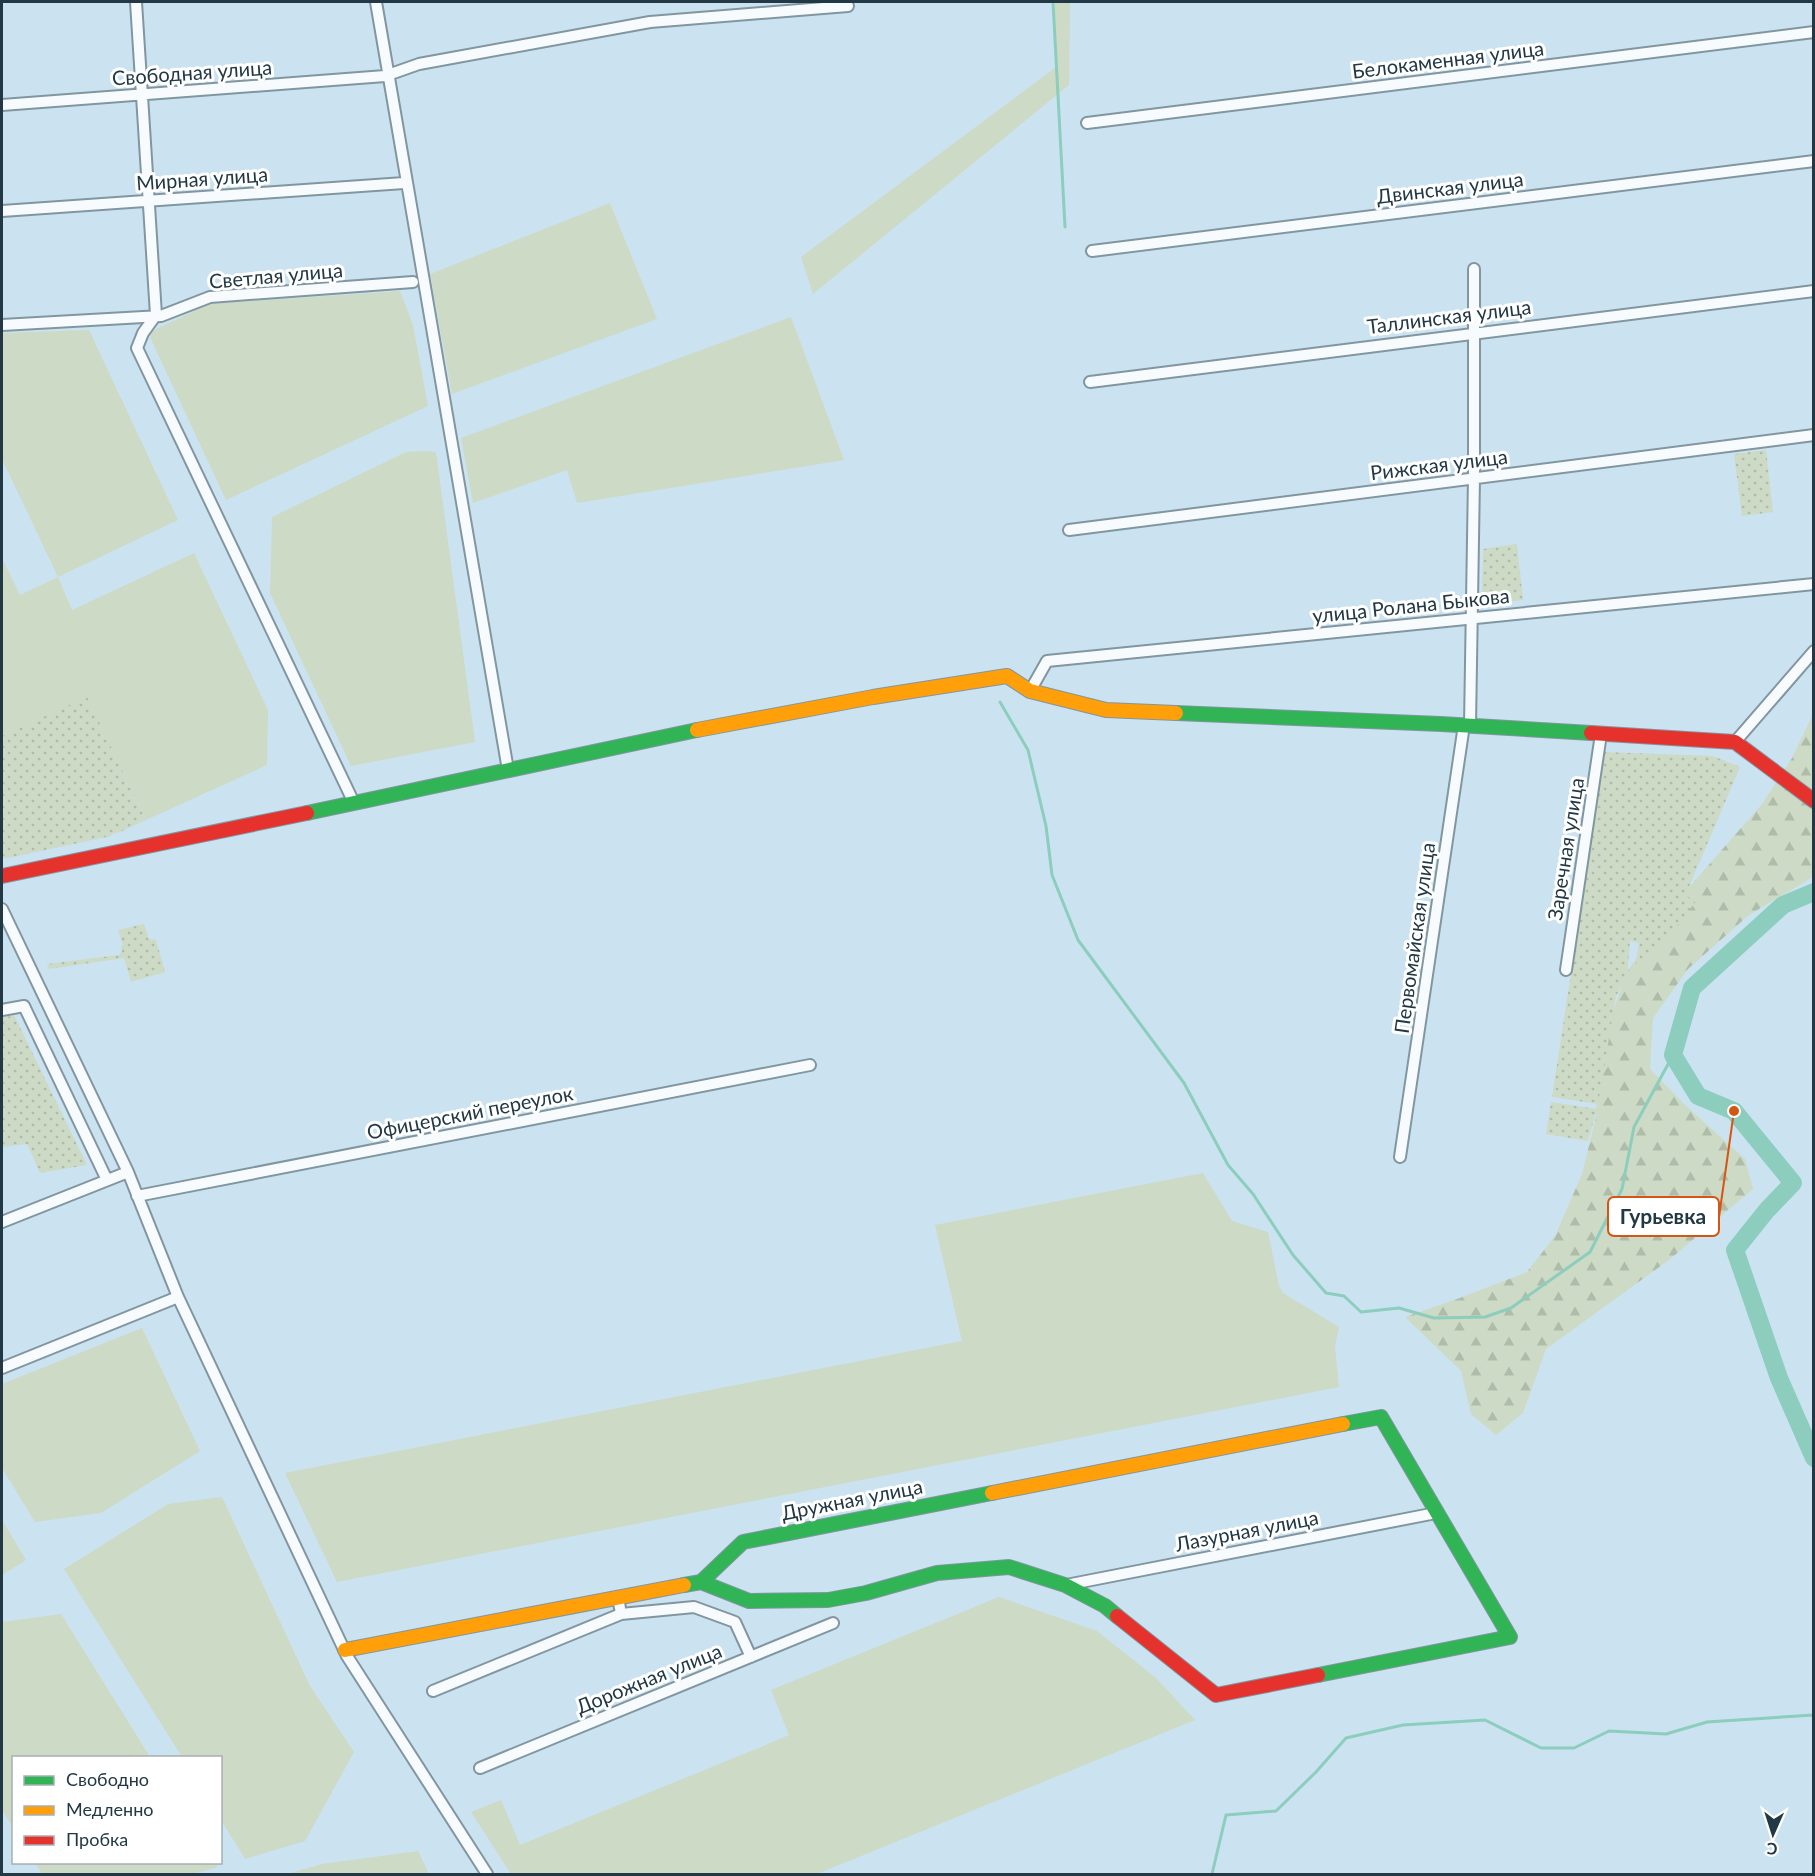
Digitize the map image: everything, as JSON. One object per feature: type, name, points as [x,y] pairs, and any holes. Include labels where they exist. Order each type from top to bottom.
[{"type":"street","points":[[136,2],[156,315],[143,333],[137,348],[354,803]]},
{"type":"street","points":[[376,2],[508,770]]},
{"type":"street","name":"Свободная улица","points":[[2,105],[385,76],[419,64],[650,22],[848,6]]},
{"type":"street","name":"Белокаменная улица","points":[[1088,123],[1814,32]]},
{"type":"street","name":"Двинская улица","points":[[1092,251],[1814,161]]},
{"type":"street","name":"Мирная улица","points":[[2,211],[404,183]]},
{"type":"street","name":"Первомайская улица","points":[[1400,1156],[1467,725],[1472,619],[1474,269]]},
{"type":"street","name":"Светлая улица","points":[[2,325],[161,316],[210,297],[413,282]]},
{"type":"street","name":"Таллинская улица","points":[[1090,382],[1814,291]]},
{"type":"street","name":"Рижская улица","points":[[1069,530],[1814,435]]},
{"type":"street","name":"улица Ролана Быкова","points":[[1030,691],[1047,661],[1814,584]]},
{"type":"street","points":[[1735,742],[1814,651]]},
{"type":"street","points":[[2,876],[644,740],[873,696],[1007,676],[1030,691],[1106,710],[1467,725],[1735,742],[1814,801]]},
{"type":"street","name":"Заречная улица","points":[[1566,970],[1601,734]]},
{"type":"street","points":[[2,909],[128,1172],[178,1297],[345,1650],[487,1875]]},
{"type":"street","points":[[2,1010],[24,1006],[106,1180]]},
{"type":"street","name":"Офицерский переулок","points":[[137,1196],[810,1065]]},
{"type":"street","points":[[2,1222],[128,1172]]},
{"type":"street","points":[[2,1368],[178,1297]]},
{"type":"street","name":"Дружная улица","points":[[701,1582],[743,1542],[1381,1417],[1510,1637],[1216,1695],[1105,1606],[1065,1585]]},
{"type":"street","name":"Лазурная улица","points":[[1065,1585],[1436,1513]]},
{"type":"street","points":[[345,1650],[701,1582],[749,1601],[828,1600],[866,1593],[938,1573],[1009,1567],[1065,1585]]},
{"type":"street","points":[[618,1597],[621,1614]]},
{"type":"street","points":[[433,1691],[621,1614],[694,1607],[735,1622],[751,1657]]},
{"type":"street","name":"Дорожная улица","points":[[480,1768],[833,1623]]},
{"type":"green space","points":[[1055,2],[1070,2],[1069,85],[813,294],[801,257],[1055,68]]},
{"type":"green space","points":[[610,203],[657,319],[452,394],[430,274]]},
{"type":"green space","points":[[400,291],[413,325],[428,406],[226,500],[148,333],[209,304]]},
{"type":"green space","points":[[791,317],[844,460],[577,503],[567,470],[473,503],[461,438]]},
{"type":"green space","points":[[89,330],[178,520],[58,577],[2,459],[2,333]]},
{"type":"green space","points":[[1766,450],[1773,512],[1742,516],[1734,454]]},
{"type":"green space","points":[[406,452],[436,452],[475,742],[351,766],[270,593],[272,517]]},
{"type":"green space","points":[[1517,544],[1523,600],[1493,603],[1482,593],[1483,549]]},
{"type":"green space","points":[[194,553],[268,710],[267,765],[146,820],[87,698],[2,736],[2,558],[20,595],[58,577],[72,610]]},
{"type":"green space","points":[[87,697],[146,820],[111,836],[2,858],[2,736]]},
{"type":"green space","points":[[1813,714],[1813,877],[1749,915],[1688,969],[1653,1018],[1650,1069],[1685,1105],[1745,1159],[1753,1189],[1669,1260],[1546,1349],[1523,1413],[1496,1435],[1471,1414],[1461,1371],[1405,1317],[1527,1272],[1555,1236],[1582,1174],[1596,1117],[1598,1057],[1626,973],[1678,900],[1762,804],[1792,758]]},
{"type":"green space","points":[[1605,752],[1713,756],[1740,767],[1685,896],[1697,900],[1675,929],[1635,967],[1639,943],[1630,941],[1627,977],[1616,996],[1598,1104],[1552,1097]]},
{"type":"green space","points":[[144,924],[149,939],[156,940],[165,972],[131,982],[124,958],[49,969],[47,964],[119,955],[123,945],[118,930]]},
{"type":"green space","points":[[14,1015],[87,1165],[40,1173],[27,1144],[2,1147],[2,1018]]},
{"type":"green space","points":[[1551,1102],[1597,1109],[1588,1141],[1546,1134]]},
{"type":"green space","points":[[1203,1173],[1232,1221],[1268,1232],[1279,1286],[1283,1293],[1339,1327],[1335,1346],[1339,1387],[337,1582],[285,1473],[962,1341],[935,1225]]},
{"type":"green space","points":[[142,1328],[200,1451],[101,1513],[35,1522],[2,1468],[2,1384]]},
{"type":"green space","points":[[222,1497],[310,1686],[354,1752],[305,1841],[245,1859],[222,1822],[222,1756],[181,1756],[64,1569],[168,1504]]},
{"type":"green space","points":[[2,1520],[26,1560],[2,1575]]},
{"type":"green space","points":[[999,1597],[1097,1631],[1156,1678],[1195,1720],[817,1874],[511,1874],[471,1812],[501,1800],[520,1845],[761,1747],[789,1735],[771,1690]]},
{"type":"green space","points":[[61,1614],[149,1756],[12,1756],[12,1826],[2,1809],[2,1622]]},
{"type":"green space","points":[[418,1851],[429,1874],[287,1874],[322,1864]]},
{"type":"green space","points":[[36,1864],[216,1864],[218,1867],[193,1874],[42,1874]]},
{"type":"waterway","points":[[1053,2],[1065,227]]},
{"type":"waterway","points":[[1000,702],[1028,750],[1046,826],[1052,875],[1078,940],[1184,1083],[1228,1165],[1253,1194],[1293,1255],[1326,1293],[1344,1296],[1361,1312],[1399,1308],[1434,1318],[1485,1317],[1511,1308],[1590,1252],[1622,1189],[1634,1127],[1673,1055]]},
{"type":"waterway","points":[[1814,892],[1783,905],[1692,988],[1673,1055],[1698,1096],[1734,1111],[1793,1183],[1767,1210],[1735,1250],[1779,1378],[1814,1458]]},
{"type":"waterway","points":[[1212,1874],[1226,1815],[1276,1811],[1316,1772],[1346,1738],[1403,1725],[1485,1720],[1541,1748],[1574,1748],[1609,1731],[1666,1734],[1707,1722],[1814,1715]]},
{"type":"traffic: fast","points":[[1176,713],[1591,733]]},
{"type":"traffic: fast","points":[[307,813],[697,730]]},
{"type":"traffic: fast","points":[[1318,1675],[1510,1637],[1381,1417],[1343,1424]]},
{"type":"traffic: fast","points":[[684,1585],[701,1582],[743,1542],[992,1493]]},
{"type":"traffic: fast","points":[[701,1582],[749,1601],[828,1600],[866,1593],[937,1573],[1009,1567],[1065,1585],[1105,1606],[1117,1616]]},
{"type":"traffic: slow","points":[[697,730],[873,697],[1007,676],[1030,691],[1106,710],[1176,713]]},
{"type":"traffic: slow","points":[[992,1493],[1343,1424]]},
{"type":"traffic: slow","points":[[345,1650],[684,1585]]},
{"type":"traffic: jam","points":[[1591,733],[1735,742],[1814,801]]},
{"type":"traffic: jam","points":[[2,876],[307,813]]},
{"type":"traffic: jam","points":[[1117,1616],[1216,1695],[1318,1675]]},
{"type":"place","name":"Гурьевка","points":[[1734,1111]]}]
